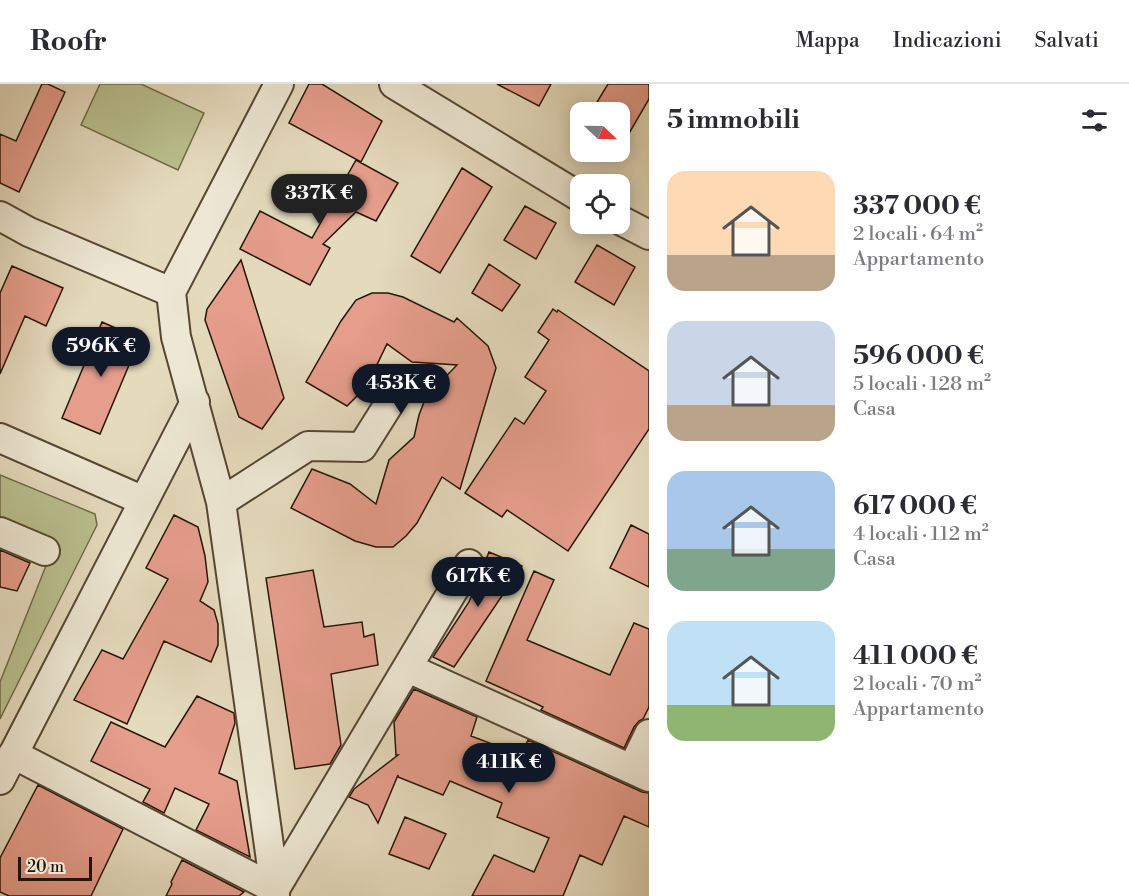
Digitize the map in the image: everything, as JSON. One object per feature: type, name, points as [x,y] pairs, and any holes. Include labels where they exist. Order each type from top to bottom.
[{"type":"street","points":[[275,892],[221,502],[176,338],[171,292],[279,84]]},
{"type":"street","points":[[394,84],[570,191]]},
{"type":"street","points":[[0,216],[29,232],[171,292]]},
{"type":"street","points":[[630,225],[649,235]]},
{"type":"street","points":[[221,502],[308,446],[363,447],[401,385]]},
{"type":"street","points":[[0,780],[195,402]]},
{"type":"street","points":[[0,438],[144,501]]},
{"type":"street","points":[[0,532],[45,551]]},
{"type":"street","points":[[275,892],[469,564]]},
{"type":"street","points":[[408,668],[640,773],[649,734]]},
{"type":"street","points":[[14,754],[275,892]]},
{"type":"green space","points":[[100,84],[141,84],[204,113],[178,170],[81,125]]},
{"type":"green space","points":[[0,475],[95,514],[97,525],[0,719],[0,682],[55,543],[0,519]]},
{"type":"building","points":[[42,84],[48,84],[65,92],[19,192],[0,183],[0,134],[16,141]]},
{"type":"building","points":[[309,84],[322,84],[382,121],[361,162],[289,123]]},
{"type":"building","points":[[497,84],[551,84],[539,106]]},
{"type":"building","points":[[608,84],[649,84],[649,99],[630,132],[630,102],[597,102]]},
{"type":"building","points":[[356,160],[398,183],[376,221],[356,212],[323,244],[330,248],[310,285],[240,249],[260,211],[312,238]]},
{"type":"building","points":[[462,168],[492,187],[440,273],[411,256]]},
{"type":"building","points":[[525,206],[556,223],[536,259],[504,240]]},
{"type":"building","points":[[597,245],[635,267],[614,305],[575,282]]},
{"type":"building","points":[[241,260],[284,398],[262,429],[239,417],[205,320],[207,309]]},
{"type":"building","points":[[489,264],[520,285],[502,311],[472,293]]},
{"type":"building","points":[[12,266],[63,288],[46,326],[25,316],[0,374],[0,293]]},
{"type":"building","points":[[372,293],[388,293],[403,297],[454,322],[457,318],[488,346],[496,368],[460,489],[442,477],[417,523],[393,547],[376,547],[355,541],[291,508],[312,469],[350,484],[376,504],[389,460],[414,437],[426,397],[457,365],[412,362],[387,344],[369,381],[347,406],[306,382],[341,321],[356,300]]},
{"type":"building","points":[[553,309],[557,312],[558,310],[649,371],[649,429],[568,551],[507,510],[502,517],[465,493],[515,418],[524,424],[546,391],[525,377],[549,340],[538,332]]},
{"type":"building","points":[[102,322],[140,339],[100,434],[62,418]]},
{"type":"building","points":[[174,515],[198,527],[208,582],[200,601],[214,610],[218,624],[218,645],[211,662],[164,641],[127,724],[74,700],[102,650],[123,659],[168,579],[146,568]]},
{"type":"building","points":[[631,525],[649,534],[649,587],[610,568]]},
{"type":"building","points":[[0,550],[30,563],[17,591],[0,587]]},
{"type":"building","points":[[489,552],[522,566],[454,667],[433,657],[469,602],[483,572]]},
{"type":"building","points":[[313,570],[324,627],[362,622],[364,637],[374,634],[378,665],[331,674],[341,745],[330,764],[295,769],[266,578]]},
{"type":"building","points":[[534,571],[554,580],[527,640],[610,675],[634,623],[649,629],[649,707],[643,719],[634,727],[624,748],[541,710],[543,707],[486,681]]},
{"type":"building","points":[[414,689],[477,717],[471,736],[521,755],[528,740],[642,792],[649,793],[649,827],[624,816],[602,865],[580,855],[563,896],[472,896],[494,855],[534,872],[549,838],[497,817],[502,803],[450,781],[443,795],[398,777],[398,775],[378,823],[368,805],[349,797],[354,789],[398,755],[396,755],[394,722]]},
{"type":"building","points":[[197,696],[234,713],[235,723],[219,773],[237,781],[250,857],[196,830],[209,804],[175,788],[164,813],[143,802],[150,789],[91,761],[111,722],[165,747]]},
{"type":"building","points":[[38,785],[123,829],[91,896],[9,896],[0,892],[0,858]]},
{"type":"building","points":[[405,817],[446,834],[429,869],[389,854]]},
{"type":"building","points":[[182,860],[244,892],[239,896],[166,896]]}]
